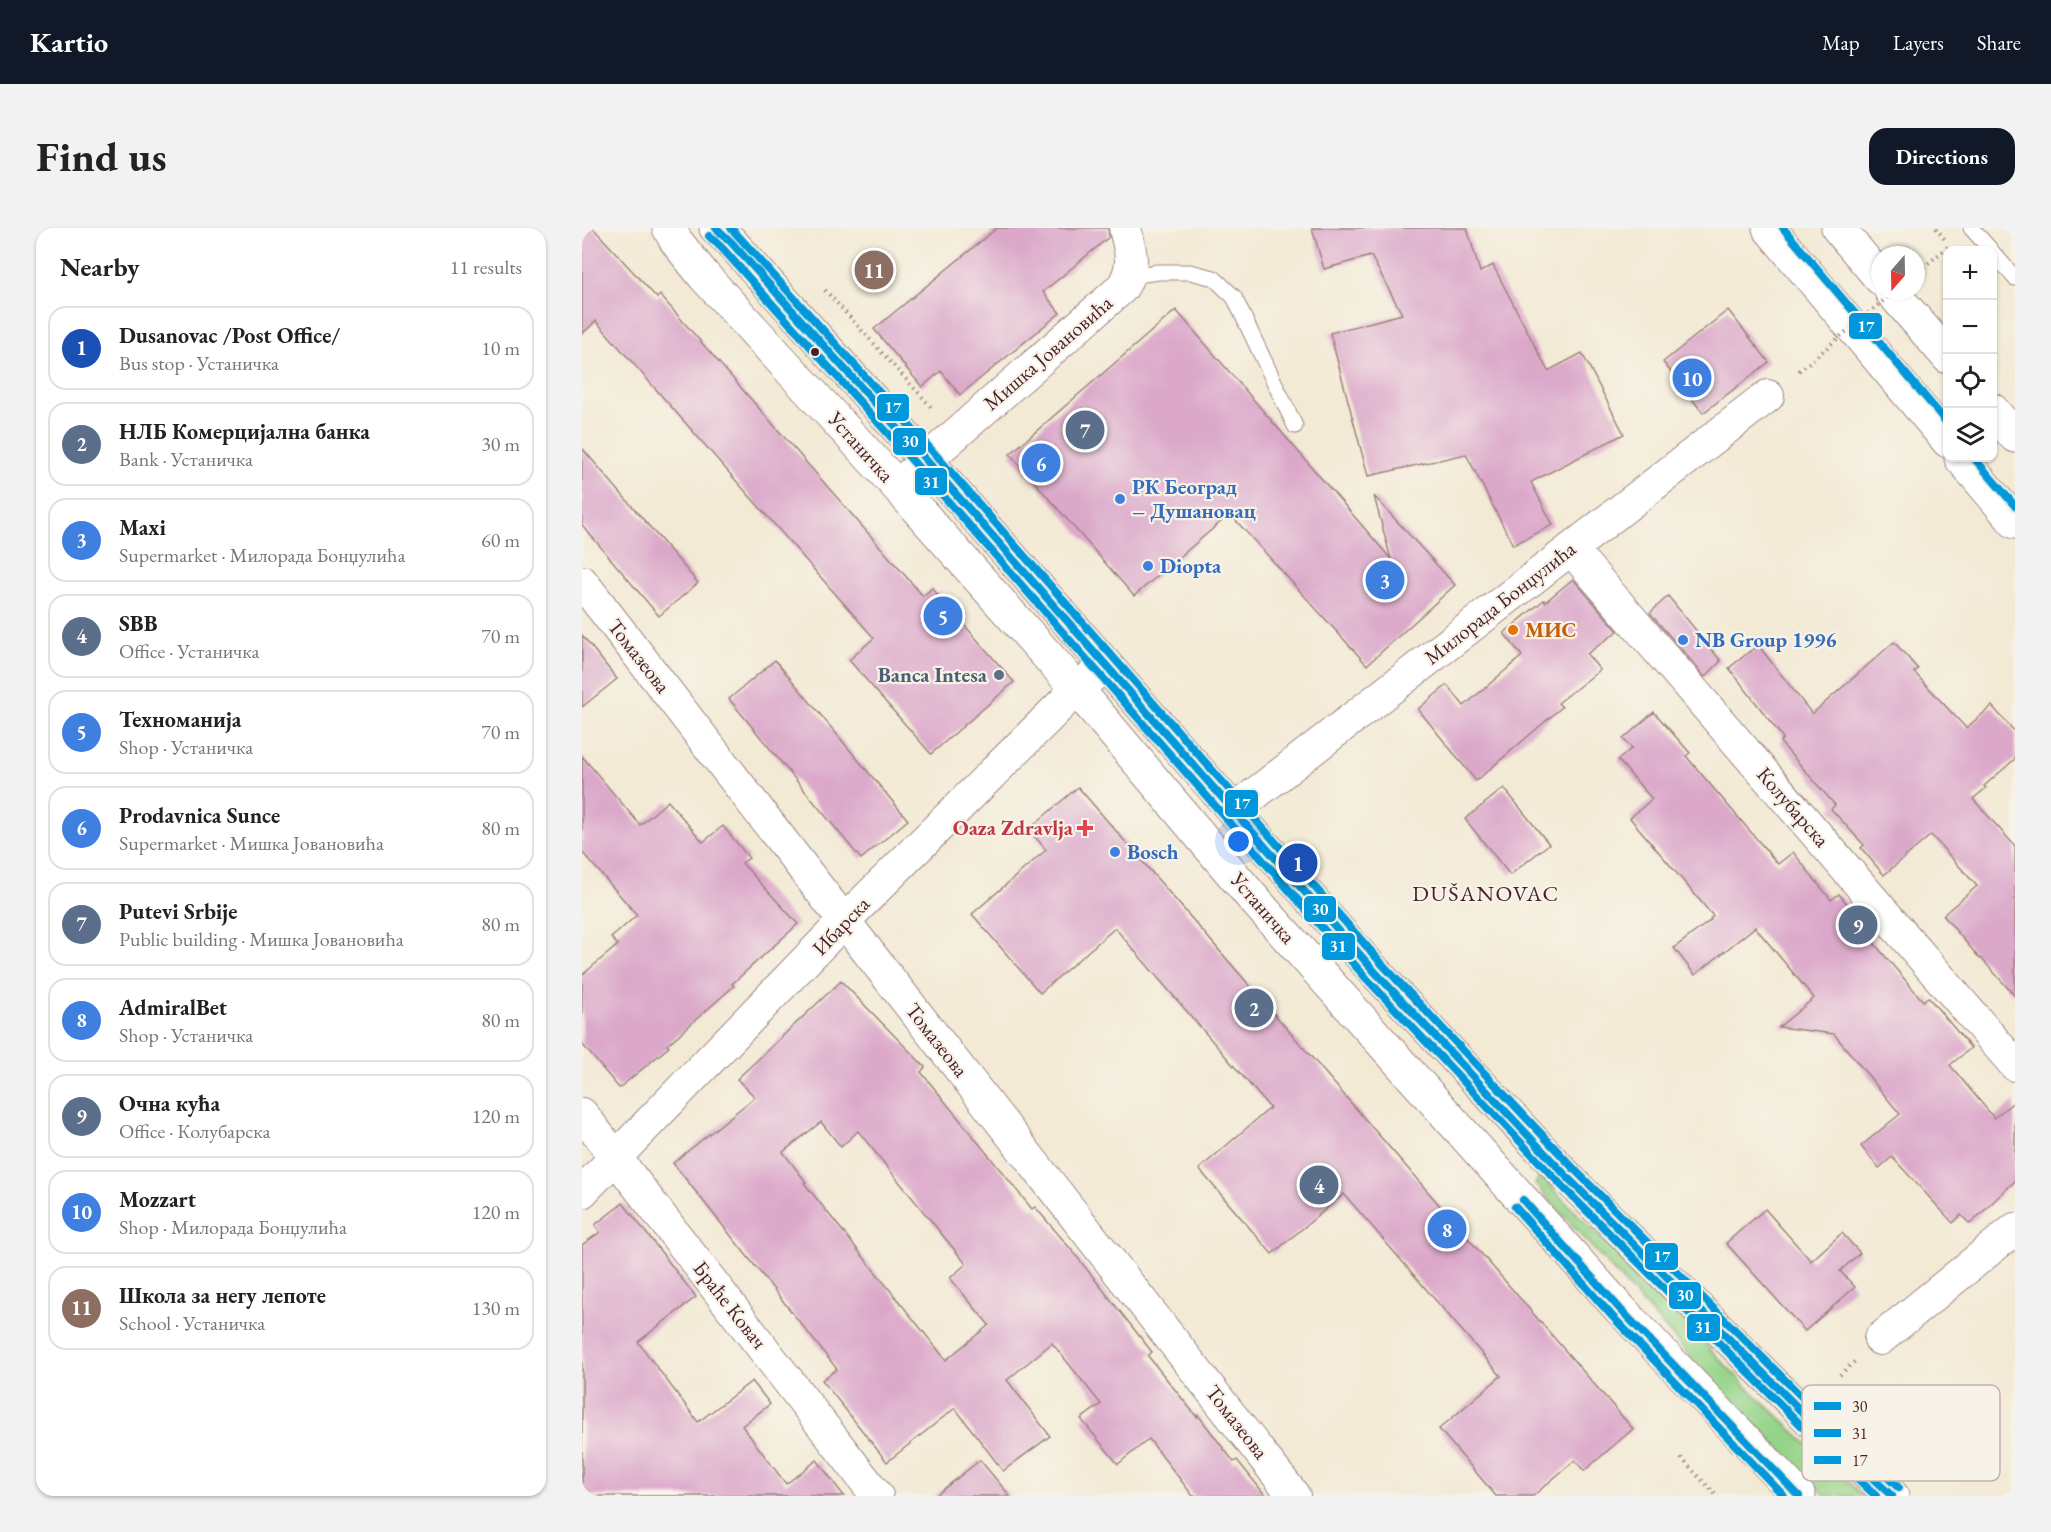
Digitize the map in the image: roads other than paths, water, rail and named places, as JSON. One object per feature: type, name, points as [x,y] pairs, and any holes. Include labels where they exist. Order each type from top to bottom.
[{"type":"main road","name":"Устаничка","points":[[669,228],[676,241],[704,276],[897,486],[1077,689],[1251,896],[1612,1301],[1799,1496]]},
{"type":"main road","name":"Устаничка","points":[[716,228],[926,459],[1375,972],[1569,1179],[1802,1412]]},
{"type":"main road","points":[[1769,228],[1943,436]]},
{"type":"main road","points":[[1838,228],[1871,267]]},
{"type":"main road","points":[[1900,300],[1945,354]]},
{"type":"main road","points":[[1997,416],[2015,436]]},
{"type":"main road","points":[[1964,462],[2015,522]]},
{"type":"main road","name":"Устаничка","points":[[1876,1481],[1892,1496]]},
{"type":"street","name":"Мишка Јовановића","points":[[897,486],[1122,288],[1130,276],[1132,265],[1125,228]]},
{"type":"street","name":"Милорада Бонџулића","points":[[1233,811],[1768,396]]},
{"type":"street","name":"Колубарска","points":[[1571,549],[2015,1065]]},
{"type":"street","name":"Томазеова","points":[[582,582],[1294,1496]]},
{"type":"street","name":"Ибарска","points":[[582,1192],[844,921],[1077,689],[1105,665]]},
{"type":"street","name":"Браће Ковач","points":[[582,1114],[877,1496]]},
{"type":"street","points":[[1880,1339],[2015,1229]]},
{"type":"lane","points":[[1971,228],[1987,246]]},
{"type":"lane","points":[[1997,257],[2015,278]]},
{"type":"lane","points":[[1130,276],[1158,272],[1190,272],[1214,278],[1234,297],[1295,426]]},
{"type":"place","name":"Школа за негу лепоте","points":[[874,270]]},
{"type":"place","name":"Mozzart","points":[[1692,378]]},
{"type":"place","name":"Putevi Srbije","points":[[1085,430]]},
{"type":"place","name":"Prodavnica Sunce","points":[[1041,463]]},
{"type":"place","name":"РК Београд – Душановац","points":[[1120,499]]},
{"type":"place","name":"Diopta","points":[[1148,566]]},
{"type":"place","name":"Maxi","points":[[1385,580]]},
{"type":"place","name":"Техноманија","points":[[943,616]]},
{"type":"place","name":"МИС","points":[[1513,630]]},
{"type":"place","name":"NB Group 1996","points":[[1683,640]]},
{"type":"place","name":"Banca Intesa","points":[[999,675]]},
{"type":"place","name":"Oaza Zdravlja","points":[[1085,828]]},
{"type":"place","name":"Bosch","points":[[1115,852]]},
{"type":"place","name":"Dusanovac /Post Office/","points":[[1298,863]]},
{"type":"place","name":"Очна кућа","points":[[1858,925]]},
{"type":"place","name":"НЛБ Комерцијална банка","points":[[1254,1008]]},
{"type":"place","name":"SBB","points":[[1319,1185]]},
{"type":"place","name":"AdmiralBet","points":[[1447,1229]]},
{"type":"district","name":"DUŠANOVAC","points":[[1486,893]]}]
